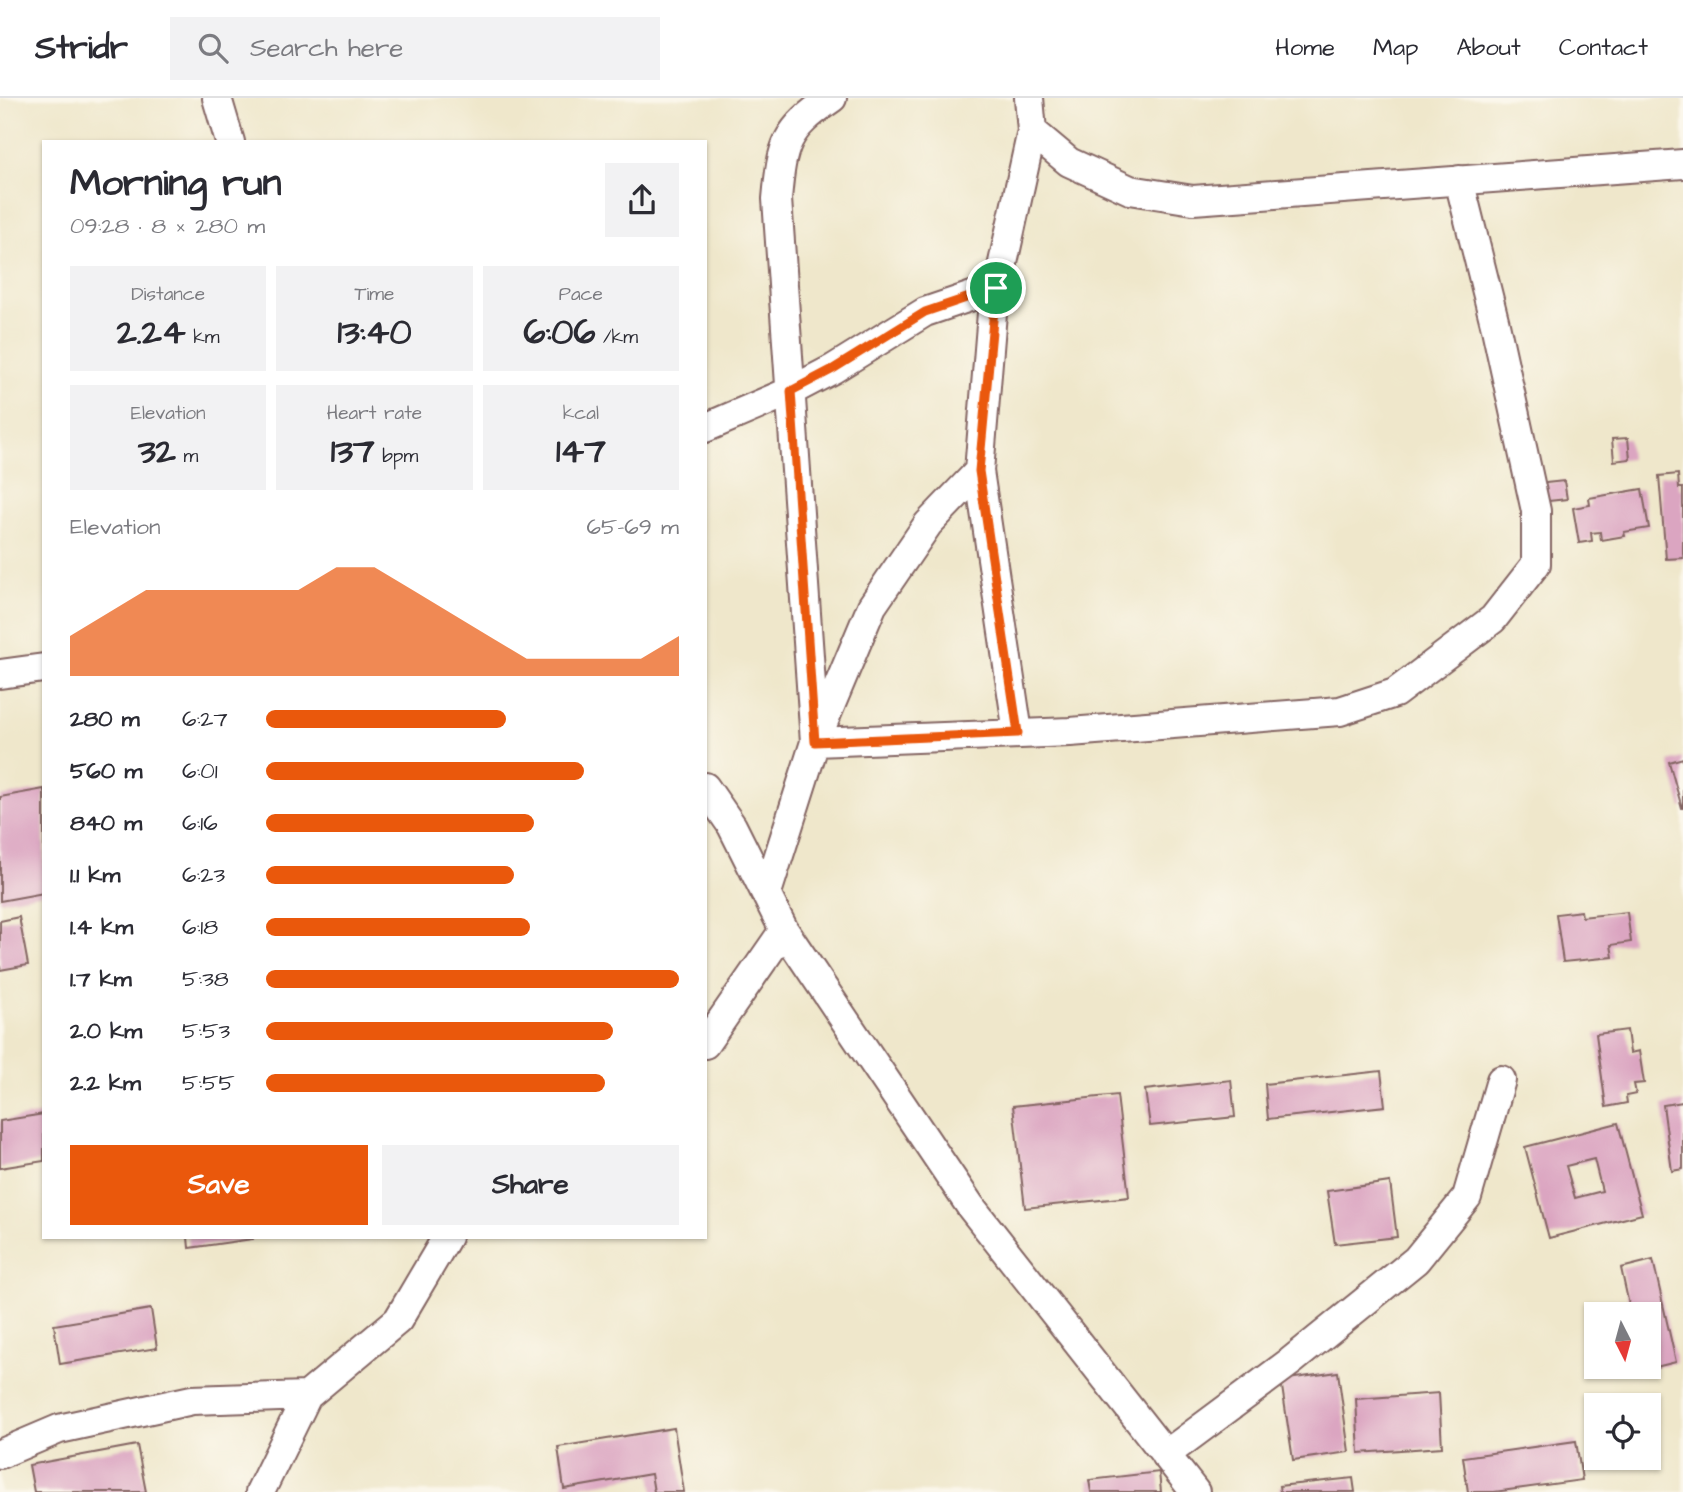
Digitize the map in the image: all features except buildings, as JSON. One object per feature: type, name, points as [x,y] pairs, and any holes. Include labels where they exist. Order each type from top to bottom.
[{"type":"street","points":[[218,98],[229,140]]},
{"type":"street","points":[[815,742],[777,199],[781,162],[788,138],[812,111],[832,98]]},
{"type":"street","points":[[1018,733],[979,471],[996,288],[1032,131],[1029,98]]},
{"type":"street","points":[[1032,131],[1069,162],[1130,191],[1193,200],[1683,163]]},
{"type":"street","points":[[815,742],[1018,733],[1340,710],[1395,693],[1493,619],[1536,565],[1536,511],[1495,324],[1459,180]]},
{"type":"street","points":[[707,427],[791,391],[833,369],[925,312],[996,288]]},
{"type":"street","points":[[767,893],[815,742],[872,606],[928,524],[979,471]]},
{"type":"street","points":[[0,674],[42,667]]},
{"type":"street","points":[[707,790],[732,826],[785,930],[971,1207],[1195,1492]]},
{"type":"street","points":[[707,1041],[785,930]]},
{"type":"street","points":[[1166,1455],[1290,1362],[1416,1260],[1467,1197],[1501,1080]]},
{"type":"street","points":[[260,1492],[307,1396],[398,1321],[446,1239]]},
{"type":"street","points":[[0,1454],[59,1429],[192,1400],[307,1396]]},
{"type":"route","points":[[996,288],[979,471],[1018,733],[815,742],[791,391],[833,369],[925,312],[996,288]]}]
